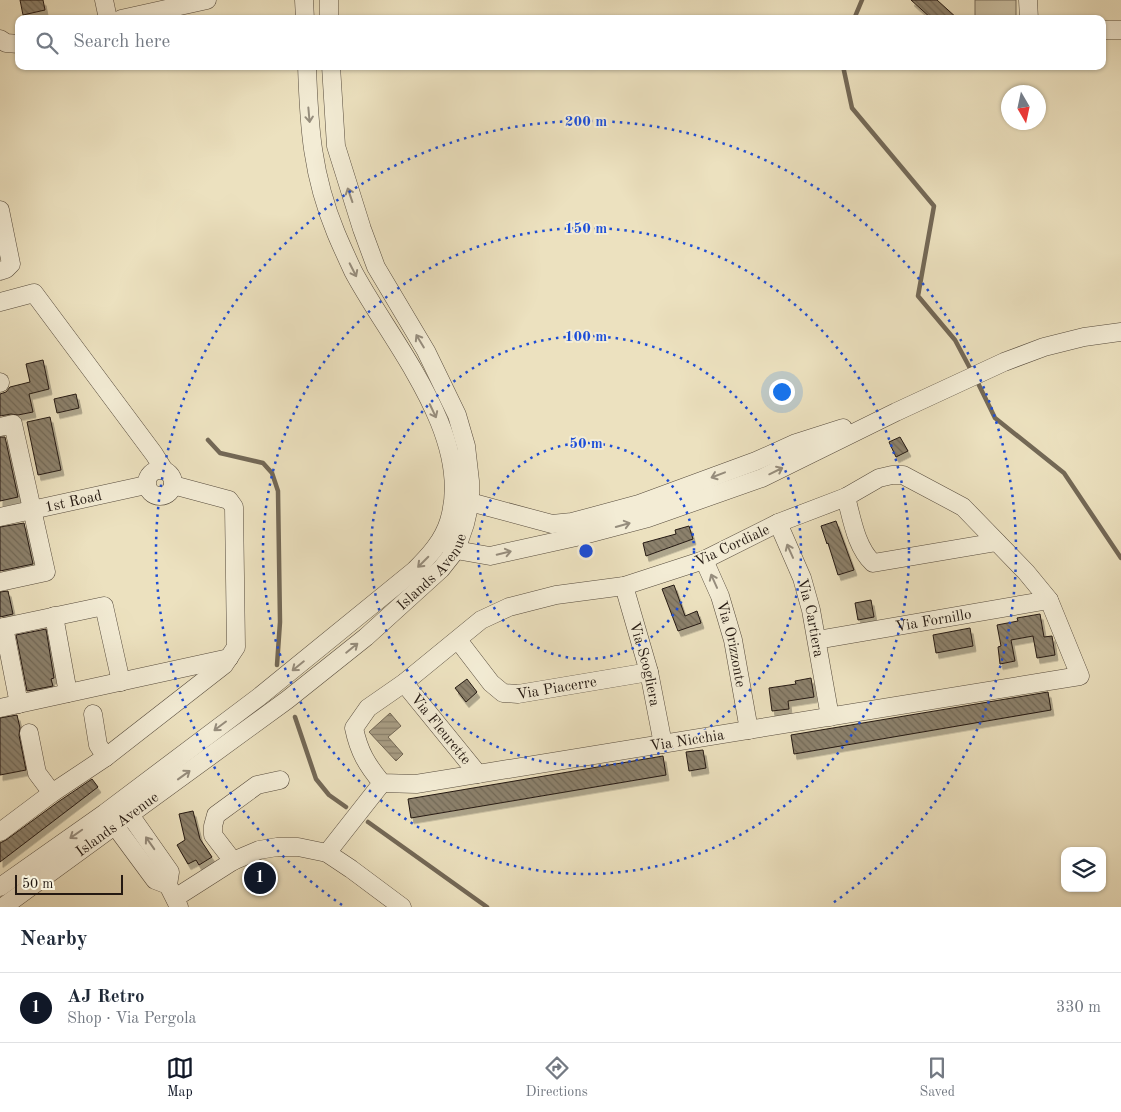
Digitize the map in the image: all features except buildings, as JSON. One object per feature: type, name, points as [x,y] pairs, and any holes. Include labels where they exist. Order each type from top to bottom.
[{"type":"street","points":[[104,0],[107,15]]},
{"type":"street","points":[[139,15],[208,0]]},
{"type":"street","points":[[304,0],[305,15]]},
{"type":"street","points":[[329,0],[329,15]]},
{"type":"street","points":[[1028,0],[1029,15]]},
{"type":"street","points":[[1106,30],[1121,30]]},
{"type":"street","points":[[0,39],[6,43],[15,44]]},
{"type":"street","name":"Islands Avenue","points":[[125,807],[287,700],[366,637],[441,570],[456,550],[465,524],[461,501],[454,481],[451,454],[439,424],[412,367],[353,271],[320,189],[312,148],[307,70]]},
{"type":"street","name":"Islands Avenue","points":[[3,907],[415,570],[440,541],[470,480],[466,446],[457,415],[426,351],[376,267],[346,184],[336,146],[331,70]]},
{"type":"street","points":[[0,210],[6,267]]},
{"type":"street","points":[[0,302],[34,293],[164,470]]},
{"type":"street","points":[[440,541],[456,550],[490,556],[554,533],[572,522],[639,504],[756,461],[796,443],[896,412],[1004,362],[1068,341],[1121,332]]},
{"type":"street","points":[[0,427],[14,424],[46,572],[0,582]]},
{"type":"street","points":[[157,469],[164,470],[170,473],[173,479],[173,486],[167,494],[156,496],[148,490],[146,485],[147,478],[151,472],[157,469]]},
{"type":"street","name":"Via Cordiale","points":[[382,783],[368,767],[358,746],[354,728],[368,708],[404,683],[481,620],[509,607],[556,595],[624,586],[704,560],[778,524],[846,497],[879,478],[892,475],[903,475],[963,507],[1026,572],[1049,600],[1080,676]]},
{"type":"street","name":"1st Road","points":[[0,517],[146,485]]},
{"type":"street","points":[[0,832],[52,793],[106,757],[224,665],[236,647],[234,507],[229,500],[173,486]]},
{"type":"street","points":[[846,497],[861,546],[866,556],[873,562],[997,542]]},
{"type":"street","points":[[461,501],[554,533]]},
{"type":"street","name":"Via Cartiera","points":[[778,524],[802,578],[817,640],[830,717]]},
{"type":"street","name":"Via Orizzonte","points":[[704,560],[720,596],[733,640],[749,730]]},
{"type":"street","name":"Via Scogliera","points":[[624,586],[649,672],[664,744]]},
{"type":"street","name":"Via Fornillo","points":[[817,640],[1049,600]]},
{"type":"street","points":[[19,704],[2,628],[54,616],[104,606],[121,682]]},
{"type":"street","points":[[54,616],[68,693]]},
{"type":"street","name":"Via Piacerre","points":[[458,640],[490,683],[503,694],[518,694],[649,672]]},
{"type":"street","points":[[0,708],[230,658]]},
{"type":"street","name":"Via Nicchia","points":[[382,783],[416,784],[1080,676]]},
{"type":"street","name":"Via Fleurette","points":[[404,683],[478,774]]},
{"type":"street","points":[[93,714],[98,745],[106,757]]},
{"type":"street","points":[[29,733],[37,773],[52,793]]},
{"type":"street","points":[[233,861],[213,835],[216,815],[257,785],[280,780]]},
{"type":"street","points":[[327,853],[382,783]]},
{"type":"street","points":[[125,807],[170,872],[174,897]]},
{"type":"street","points":[[110,819],[155,880],[174,897]]},
{"type":"street","name":"Islands Avenue","points":[[0,887],[110,819]]},
{"type":"street","points":[[174,897],[233,861],[259,850],[277,847],[298,847],[327,853],[351,868],[402,907]]},
{"type":"shaded area","points":[[975,0],[1016,0],[1016,15],[975,15]]},
{"type":"shaded area","points":[[390,713],[401,726],[388,737],[403,754],[396,761],[369,732]]},
{"type":"waterway","points":[[856,15],[862,0]]},
{"type":"waterway","points":[[844,70],[852,108],[934,206],[918,296],[955,340],[972,372]]},
{"type":"waterway","points":[[976,379],[995,418],[1064,473],[1121,558]]},
{"type":"waterway","points":[[208,440],[220,453],[263,463],[272,473],[278,491],[280,622],[277,665]]},
{"type":"waterway","points":[[295,717],[316,779],[329,795],[346,807]]},
{"type":"waterway","points":[[368,822],[487,907]]},
{"type":"place","name":"AJ Retro","points":[[260,878]]}]
